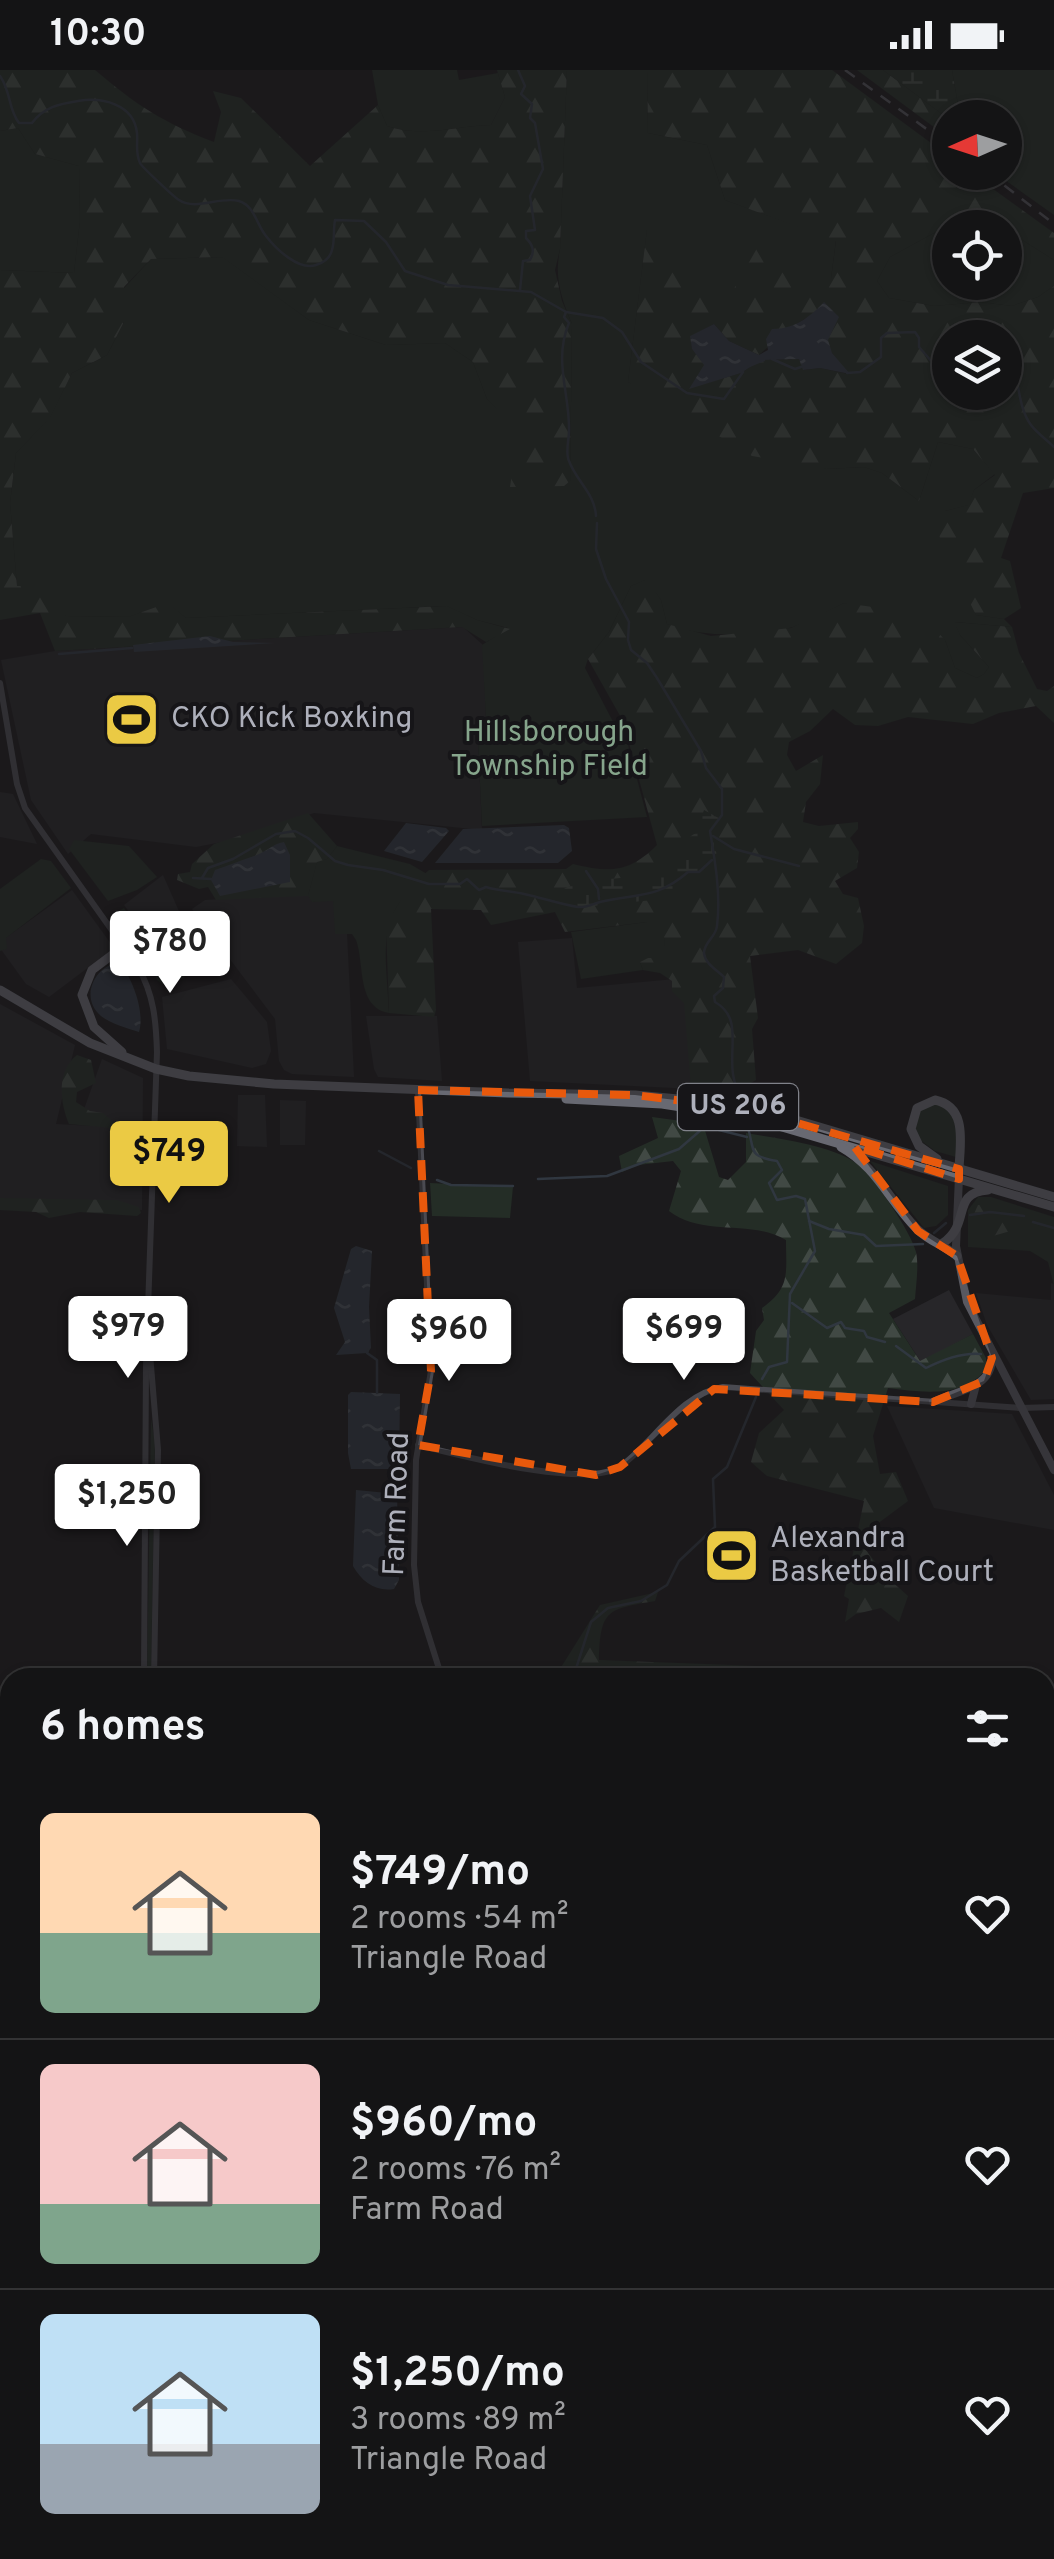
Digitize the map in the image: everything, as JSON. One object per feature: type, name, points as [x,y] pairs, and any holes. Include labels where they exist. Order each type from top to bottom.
[{"type":"highway","points":[[124,946],[92,970],[82,996],[94,1027],[132,1060]]},
{"type":"highway","name":"US 206","points":[[0,990],[90,1043],[156,1069],[228,1081],[508,1093],[636,1094],[734,1106],[795,1120],[955,1171]]},
{"type":"highway","name":"US 206","points":[[508,1093],[688,1107],[752,1118],[955,1171]]},
{"type":"highway","points":[[955,1171],[961,1129],[958,1116],[942,1101],[928,1101],[913,1114],[913,1136],[926,1152],[955,1171],[998,1190],[1054,1208]]},
{"type":"highway","points":[[825,1138],[865,1162],[918,1231],[943,1243],[957,1256]]},
{"type":"highway","points":[[955,1171],[1054,1197]]},
{"type":"highway","points":[[943,1243],[956,1233],[970,1194],[998,1190]]},
{"type":"main road","points":[[955,1171],[957,1256],[968,1302],[1054,1470]]},
{"type":"main road","points":[[932,1402],[976,1386],[990,1373],[989,1349]]},
{"type":"main road","points":[[971,1404],[976,1386]]},
{"type":"street","points":[[0,683],[17,784],[25,808],[124,946],[146,980],[153,1001],[156,1069],[144,1668]]},
{"type":"street","name":"Farm Road","points":[[418,1090],[431,1372],[418,1445],[416,1590],[439,1668]]},
{"type":"street","points":[[148,1343],[158,1450],[154,1668]]},
{"type":"street","points":[[418,1445],[513,1466],[596,1475],[620,1467],[693,1398],[714,1388],[1054,1407]]},
{"type":"highlighted area","points":[[418,1090],[635,1095],[748,1109],[959,1169],[959,1179],[854,1146],[918,1231],[957,1256],[992,1358],[984,1381],[933,1402],[714,1389],[620,1467],[596,1475],[418,1445],[431,1371]]},
{"type":"shaded area","points":[[463,627],[483,645],[486,719],[478,739],[482,830],[314,813],[238,839],[196,847],[91,834],[68,854],[31,800],[1,660],[55,651]]},
{"type":"shaded area","points":[[0,792],[13,794],[37,844],[0,837]]},
{"type":"shaded area","points":[[163,875],[182,918],[151,942],[124,905]]},
{"type":"shaded area","points":[[72,890],[114,948],[49,997],[26,984],[0,948],[0,942]]},
{"type":"shaded area","points":[[345,892],[354,1077],[292,1074],[279,1061],[275,1019],[192,909],[205,900]]},
{"type":"shaded area","points":[[572,938],[577,988],[686,978],[695,1089],[530,1081],[518,942]]},
{"type":"shaded area","points":[[231,979],[267,1022],[271,1051],[266,1064],[252,1068],[167,1049],[162,997]]},
{"type":"shaded area","points":[[0,1004],[75,1045],[56,1124],[114,1127],[83,1112],[102,1059],[143,1078],[142,1210],[0,1203]]},
{"type":"shaded area","points":[[366,1016],[437,1016],[442,1081],[378,1077]]},
{"type":"shaded area","points":[[238,1095],[265,1095],[267,1147],[237,1146]]},
{"type":"shaded area","points":[[280,1100],[306,1101],[305,1145],[280,1145]]},
{"type":"shaded area","points":[[1051,1283],[1054,1399],[1031,1400],[987,1325],[976,1293],[1051,1300]]},
{"type":"shaded area","points":[[949,1290],[973,1334],[921,1362],[893,1319]]},
{"type":"shaded area","points":[[887,1406],[1012,1414],[1054,1495],[1054,1530],[934,1508]]},
{"type":"green space","points":[[0,70],[95,70],[151,112],[214,142],[221,112],[213,91],[241,98],[310,166],[378,105],[387,126],[400,129],[426,131],[491,125],[505,97],[497,70],[567,70],[560,249],[555,270],[572,324],[570,481],[564,486],[510,487],[518,432],[487,399],[473,362],[445,343],[386,345],[309,320],[222,257],[151,259],[124,287],[124,322],[107,355],[72,373],[50,418],[16,453],[10,503],[17,586],[48,586],[66,616],[128,617],[172,606],[186,618],[447,606],[510,629],[486,642],[462,627],[55,651],[40,613],[0,620],[0,270],[74,273],[80,221],[79,166],[35,154],[18,128],[0,131]]},
{"type":"green space","points":[[372,70],[457,70],[459,80],[498,73],[505,97],[491,125],[426,131],[400,129],[387,126],[378,105]]},
{"type":"green space","name":"Hillsborough Township Field","points":[[567,70],[647,70],[648,133],[707,145],[725,200],[836,240],[831,279],[727,302],[647,230],[628,382],[826,469],[864,467],[882,473],[919,501],[938,442],[973,449],[995,474],[974,490],[969,505],[945,511],[976,615],[1004,619],[1012,627],[955,622],[960,635],[989,667],[977,678],[955,668],[945,640],[844,603],[780,630],[730,634],[680,629],[667,624],[661,600],[646,580],[631,586],[609,632],[585,668],[621,737],[626,737],[647,817],[482,826],[478,739],[486,719],[482,645],[508,628],[446,606],[186,618],[172,607],[156,607],[129,617],[66,616],[17,586],[10,503],[16,453],[50,417],[72,373],[107,355],[124,322],[124,288],[151,259],[223,257],[309,320],[386,345],[445,343],[473,362],[487,399],[570,481],[572,324],[558,278]]},
{"type":"green space","points":[[647,70],[832,70],[932,144],[932,190],[995,190],[1054,233],[1054,260],[1022,240],[1022,210],[932,210],[932,234],[890,257],[877,281],[889,298],[934,306],[980,302],[1012,306],[1038,297],[1054,286],[1054,488],[1023,493],[1001,558],[1010,561],[1021,608],[1004,619],[976,615],[943,548],[935,522],[945,511],[968,505],[974,490],[995,475],[973,449],[938,442],[919,501],[882,473],[864,467],[826,469],[752,456],[628,382],[647,229],[727,301],[760,243],[831,279],[836,241],[725,200],[707,145],[648,133]],"holes":[[[813,314],[832,353],[848,374],[820,368],[804,370],[799,359],[761,360],[741,373],[690,388],[705,365],[692,349],[691,336],[714,324],[729,341],[759,355],[788,329]]]},
{"type":"green space","points":[[857,70],[883,70],[932,107],[932,126]]},
{"type":"green space","points":[[883,70],[952,70],[957,100],[932,100],[932,107]]},
{"type":"green space","points":[[952,70],[1054,70],[1054,215],[1019,190],[1022,190],[1022,100],[957,100]]},
{"type":"green space","points":[[18,128],[35,154],[79,166],[80,221],[74,273],[0,270],[0,131]]},
{"type":"green space","points":[[932,234],[932,300],[1022,300],[1022,240],[1054,260],[1054,286],[1038,297],[1012,306],[980,302],[934,306],[889,298],[877,281],[890,257]]},
{"type":"green space","points":[[647,579],[661,600],[667,624],[711,636],[791,628],[844,603],[887,609],[896,621],[925,619],[945,640],[955,668],[977,678],[989,667],[960,635],[954,622],[1012,627],[1019,653],[1037,689],[1047,691],[1054,686],[1054,723],[1036,706],[999,713],[973,724],[908,717],[878,726],[855,725],[833,709],[810,731],[789,742],[787,755],[796,771],[823,755],[820,784],[806,802],[803,822],[819,826],[858,822],[858,829],[850,838],[859,852],[857,868],[835,881],[843,894],[858,898],[864,926],[862,943],[836,964],[798,950],[750,956],[758,1018],[752,1029],[756,1080],[739,1090],[691,1088],[684,1003],[672,991],[672,981],[660,973],[643,970],[640,962],[665,958],[664,937],[649,940],[647,922],[565,932],[555,912],[491,925],[481,910],[431,909],[434,1017],[389,1013],[386,925],[406,891],[429,870],[566,869],[573,864],[618,868],[637,861],[657,845],[623,721],[588,659],[609,632],[631,586]]},
{"type":"green space","points":[[704,810],[724,821],[715,844],[719,872],[653,900],[572,908],[562,890],[582,882],[637,875],[658,868],[696,833]]},
{"type":"green space","points":[[308,813],[337,846],[327,859],[317,862],[308,896],[216,900],[208,887],[199,889],[177,880],[178,874],[190,872],[192,864],[214,844]]},
{"type":"green space","points":[[74,840],[129,846],[157,877],[108,901],[69,849]]},
{"type":"green space","points":[[337,846],[410,864],[427,874],[398,905],[391,921],[386,953],[389,1013],[378,1009],[366,994],[359,950],[352,934],[335,934],[333,901],[312,902],[308,896],[317,861],[327,859]]},
{"type":"green space","points":[[41,859],[51,861],[71,888],[6,938],[7,949],[0,951],[0,889]]},
{"type":"green space","points":[[124,908],[148,933],[160,936],[179,921],[196,940],[184,978],[163,984],[157,980],[147,955],[115,913]]},
{"type":"green space","points":[[647,922],[664,936],[666,958],[640,962],[643,970],[581,979],[571,932]]},
{"type":"green space","points":[[77,1055],[91,1060],[96,1083],[77,1092],[76,1102],[90,1111],[103,1113],[117,1125],[112,1128],[69,1124],[63,1078]]},
{"type":"green space","points":[[926,1104],[946,1106],[959,1130],[956,1157],[935,1151],[916,1137],[913,1120]]},
{"type":"green space","points":[[652,1117],[703,1124],[719,1177],[728,1180],[746,1162],[746,1133],[821,1148],[860,1166],[892,1206],[916,1252],[915,1299],[889,1313],[920,1361],[973,1334],[986,1358],[986,1369],[977,1379],[954,1389],[927,1392],[888,1388],[873,1436],[880,1474],[896,1472],[908,1501],[865,1533],[865,1549],[908,1596],[899,1622],[881,1608],[856,1614],[845,1622],[849,1599],[844,1596],[864,1501],[767,1476],[751,1462],[759,1433],[784,1410],[750,1373],[756,1331],[764,1320],[762,1308],[778,1293],[785,1278],[786,1240],[758,1230],[696,1224],[669,1211],[681,1171],[673,1161],[638,1165],[622,1172],[619,1156],[658,1138]]},
{"type":"green space","points":[[870,1161],[948,1186],[948,1215],[936,1226],[924,1228]]},
{"type":"green space","points":[[430,1183],[513,1187],[510,1218],[432,1216]]},
{"type":"green space","points":[[978,1197],[991,1197],[1054,1217],[1054,1286],[1048,1262],[1030,1251],[968,1247],[968,1210]]},
{"type":"green space","points":[[0,1198],[117,1200],[139,1207],[141,1213],[137,1216],[80,1212],[49,1218],[36,1212],[0,1210]]},
{"type":"green space","points":[[978,1205],[1012,1210],[1019,1217],[1014,1230],[993,1236],[974,1234],[969,1225]]},
{"type":"green space","points":[[151,1419],[155,1441],[151,1668],[147,1668]]},
{"type":"green space","points":[[658,1592],[655,1601],[610,1614],[602,1630],[599,1660],[808,1668],[561,1668],[600,1605]]},
{"type":"water","points":[[824,302],[839,317],[828,340],[832,353],[850,374],[820,368],[803,370],[799,359],[761,360],[741,373],[689,389],[704,365],[692,349],[690,336],[714,324],[729,341],[759,355],[768,350],[766,339],[772,329],[801,322]]},
{"type":"water","points":[[210,636],[233,642],[275,643],[134,652],[133,645]]},
{"type":"water","points":[[406,823],[449,831],[422,862],[384,851]]},
{"type":"water","points":[[564,825],[569,828],[572,851],[558,863],[435,863],[463,829]]},
{"type":"water","points":[[284,842],[290,855],[290,882],[220,896],[211,880],[215,870]]},
{"type":"water","points":[[120,963],[137,996],[139,1032],[105,1019],[91,1000],[97,975]]},
{"type":"water","points":[[356,1246],[372,1251],[371,1348],[367,1353],[336,1355],[345,1342],[334,1308],[351,1249]]},
{"type":"water","points":[[351,1392],[400,1394],[399,1467],[351,1469]]},
{"type":"water","points":[[356,1490],[397,1494],[399,1580],[394,1589],[370,1585],[353,1566]]},
{"type":"waterway","points":[[518,70],[525,86],[521,94],[532,104],[530,118],[535,123],[543,169],[530,196],[535,230],[526,231],[526,238],[533,251],[530,260],[523,261],[520,290]]},
{"type":"waterway","points":[[0,76],[19,123],[32,123],[52,107],[78,101],[97,100],[123,109],[135,123],[140,163],[171,194],[193,204],[232,200],[244,203],[276,247],[302,265],[319,264],[330,255],[335,220],[364,221],[386,242],[405,271],[448,285],[531,292],[566,312],[603,318],[622,332],[641,362],[687,393],[724,399],[743,372]]},
{"type":"waterway","points":[[566,312],[564,317],[569,323],[562,364],[569,417],[567,454],[596,516]]},
{"type":"waterway","points":[[847,373],[860,372],[881,357],[881,338],[887,333],[915,332],[919,347],[932,362]]},
{"type":"waterway","points":[[772,359],[795,369],[801,367]]},
{"type":"waterway","points":[[749,366],[764,360]]},
{"type":"waterway","points":[[1022,407],[1033,428],[1054,447]]},
{"type":"waterway","points":[[597,523],[596,549],[606,579],[629,622],[631,650],[657,678],[701,751],[706,768],[722,789],[722,815],[710,831],[718,890],[717,926],[704,953],[709,964],[724,977],[723,988],[714,996],[732,1024],[733,1074],[739,1097]]},
{"type":"waterway","points":[[59,654],[132,648]]},
{"type":"waterway","points":[[202,878],[208,868],[233,859],[276,834],[295,831],[335,861],[348,865],[383,870],[429,884],[460,884],[467,879],[479,890],[486,887],[578,907],[657,891],[688,872],[699,872],[712,860]]},
{"type":"waterway","points":[[713,836],[734,849],[799,866]]},
{"type":"waterway","points":[[586,871],[598,889],[599,899]]},
{"type":"waterway","points":[[193,878],[211,879]]},
{"type":"waterway","points":[[694,1084],[736,1087]]},
{"type":"waterway","points":[[748,1128],[754,1152],[777,1161],[782,1170],[769,1183],[777,1200],[796,1196],[805,1199],[815,1251],[790,1294],[787,1362],[769,1367],[762,1379]]},
{"type":"waterway","points":[[538,1179],[607,1176],[679,1149],[702,1129]]},
{"type":"waterway","points":[[715,1129],[747,1137]]},
{"type":"waterway","points":[[379,1151],[411,1168]]},
{"type":"waterway","points":[[437,1180],[451,1185],[513,1186]]},
{"type":"waterway","points":[[970,1215],[990,1212],[1024,1216]]},
{"type":"waterway","points":[[809,1221],[864,1235],[876,1246],[923,1244]]},
{"type":"waterway","points":[[1033,1222],[1054,1228]]},
{"type":"waterway","points":[[934,1233],[946,1223]]},
{"type":"waterway","points":[[792,1303],[827,1328],[841,1322],[845,1328],[864,1331],[867,1337],[885,1342]]},
{"type":"waterway","points":[[896,1346],[926,1368],[959,1356],[981,1354]]},
{"type":"waterway","points":[[368,1350],[377,1360],[377,1393]]},
{"type":"waterway","points":[[576,1668],[591,1622],[608,1608],[641,1601],[667,1585],[679,1561],[715,1527],[713,1479],[727,1467],[756,1397]]},
{"type":"railway","points":[[845,70],[932,133]]},
{"type":"railway","points":[[1010,190],[1054,224]]},
{"type":"place","name":"CKO Kick Boxking","points":[[132,719]]},
{"type":"place","name":"Alexandra Basketball Court","points":[[731,1556]]}]
